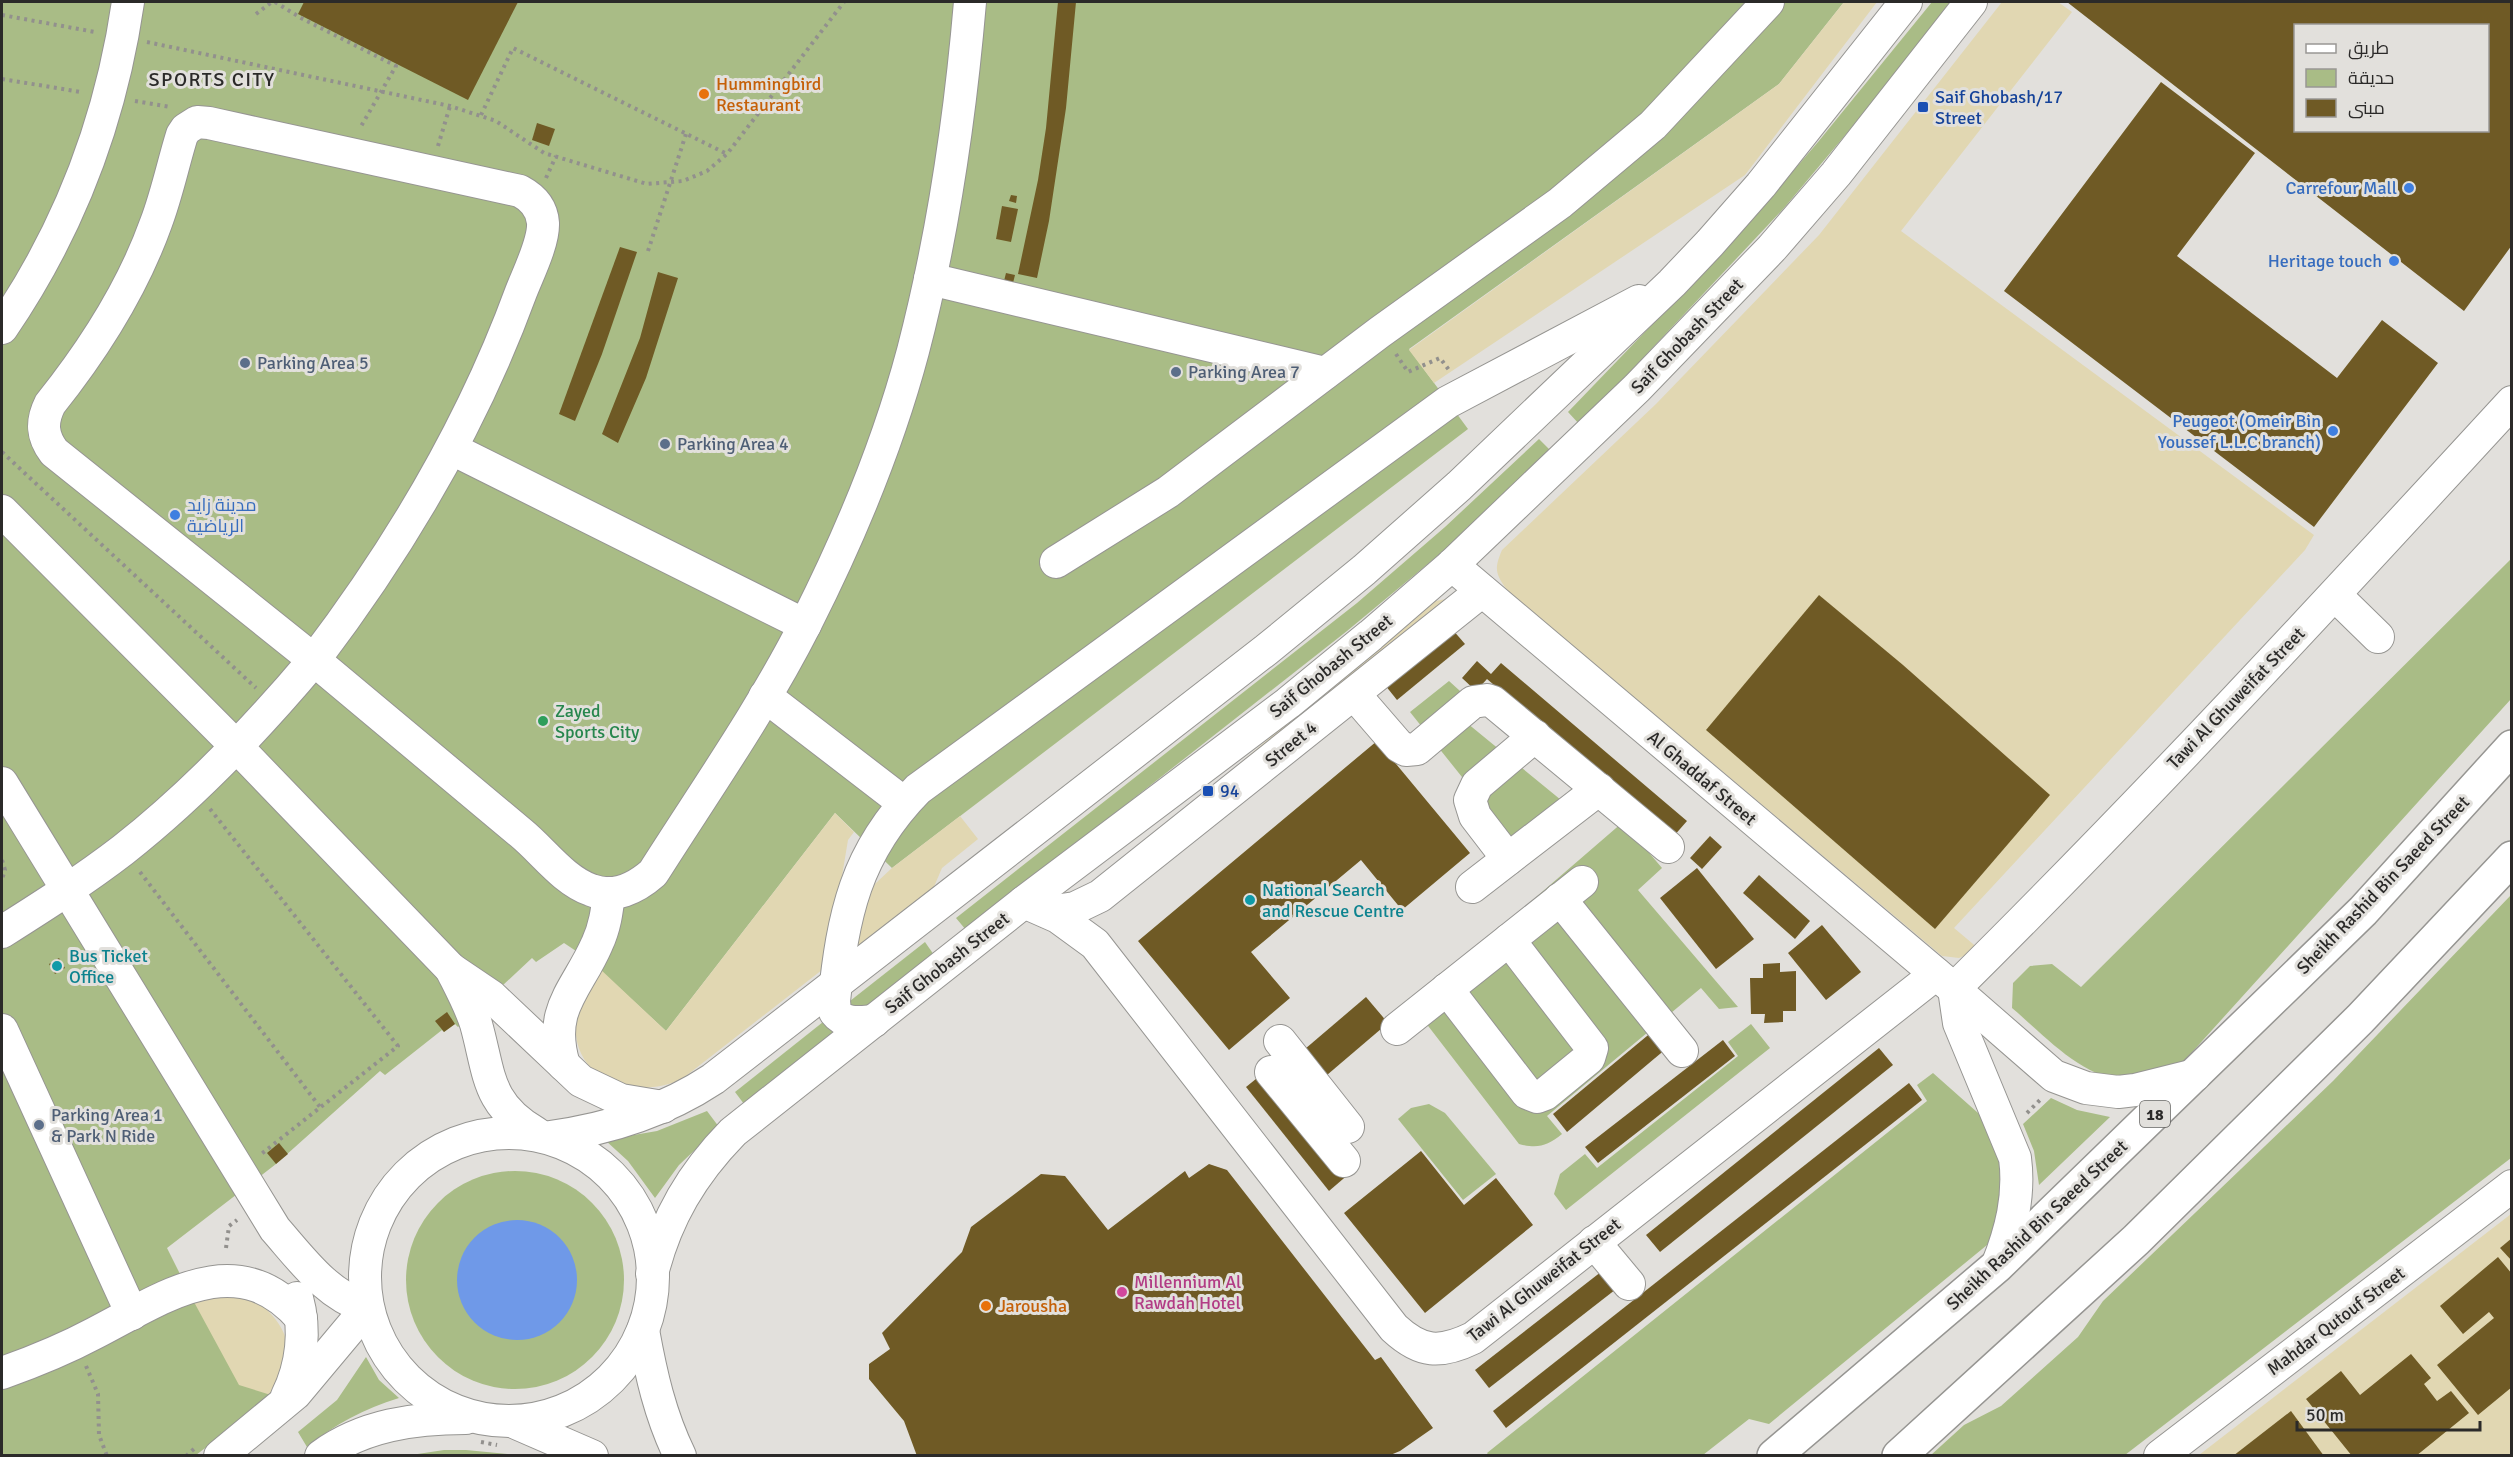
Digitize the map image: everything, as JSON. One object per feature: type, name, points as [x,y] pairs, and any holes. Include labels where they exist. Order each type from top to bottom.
[{"type":"main road","name":"Sheikh Rashid Bin Saeed Street","points":[[1774,1455],[1997,1266],[2363,911],[2511,747]]},
{"type":"main road","points":[[1899,1455],[2136,1240],[2360,1018],[2509,862]]},
{"type":"street","points":[[2,328],[45,258],[70,206],[103,119],[123,37],[128,2]]},
{"type":"street","points":[[2,932],[68,890],[123,849],[193,789],[275,706],[314,660],[392,551],[452,449],[507,329],[542,234],[543,223],[535,202],[520,191],[203,122],[197,122],[186,129],[182,135],[156,223],[136,271],[100,337],[50,404],[44,416],[43,429],[46,441],[54,452],[314,660],[527,838],[579,885],[593,891],[609,893],[626,891],[640,884],[653,873],[765,696],[805,626],[862,501],[891,422],[913,351],[930,279],[957,131],[970,2]]},
{"type":"street","points":[[1056,562],[1168,492],[1325,374],[1560,203],[1645,133],[1768,2]]},
{"type":"street","points":[[469,1418],[433,1399],[408,1378],[392,1360],[379,1339],[367,1308],[365,1274],[372,1231],[383,1208],[398,1186],[423,1163],[460,1141],[485,1134],[511,1132],[543,1135],[596,1130],[664,1107],[713,1079],[1266,650],[1356,577],[1505,443],[1672,283],[1761,185],[1906,2]]},
{"type":"street","name":"Saif Ghobash Street","points":[[652,1274],[659,1247],[673,1213],[696,1174],[733,1132],[873,1021],[1036,907],[1371,636],[1452,565],[1637,388],[1772,248],[1836,174],[1971,2]]},
{"type":"street","points":[[930,279],[1325,374]]},
{"type":"street","points":[[873,1021],[850,1022],[839,1017],[834,1007],[836,984],[847,910],[857,880],[881,832],[904,803],[933,777],[1448,402],[1672,283]]},
{"type":"street","name":"Tawi Al Ghuweifat Street","points":[[1036,907],[1095,944],[1394,1328],[1409,1342],[1431,1349],[1454,1348],[1473,1338],[1594,1242],[2018,927],[2335,595],[2511,402]]},
{"type":"street","points":[[452,449],[805,626]]},
{"type":"street","points":[[2,512],[236,746],[451,969],[491,996],[581,1081],[600,1092],[631,1102],[664,1107]]},
{"type":"street","name":"Al Ghaddaf Street","points":[[1452,565],[2058,1078],[2086,1088],[2118,1092],[2195,1075]]},
{"type":"street","name":"Street 4","points":[[1036,907],[1075,908],[1100,896],[1482,591]]},
{"type":"street","points":[[2335,595],[2378,637]]},
{"type":"street","points":[[1354,694],[1399,746],[1406,750],[1417,749],[1473,702],[1487,700],[1498,705],[1668,847]]},
{"type":"street","points":[[765,696],[904,803]]},
{"type":"street","points":[[1508,859],[1475,816],[1470,800],[1477,785],[1535,736]]},
{"type":"street","points":[[2,783],[275,1229],[322,1284],[343,1298],[367,1308]]},
{"type":"street","points":[[1472,887],[1599,789]]},
{"type":"street","points":[[1396,1029],[1571,891],[1682,1051]]},
{"type":"street","points":[[564,1065],[558,1037],[562,1008],[603,930],[609,893]]},
{"type":"street","points":[[1095,944],[1094,915],[1100,896]]},
{"type":"street","points":[[1447,989],[1527,1093],[1537,1097],[1545,1094],[1589,1058],[1592,1048],[1509,940]]},
{"type":"street","points":[[321,1455],[359,1435],[394,1424],[431,1418],[469,1418],[516,1423],[562,1412],[583,1402],[602,1388],[626,1361],[643,1330],[649,1312],[652,1274],[649,1248],[642,1223],[630,1200],[615,1179],[595,1161],[574,1147],[543,1135],[514,1118],[501,1102],[490,1084],[472,1014],[451,969]]},
{"type":"street","points":[[1945,981],[1959,1023],[2015,1158],[2018,1178],[2012,1223],[1997,1266]]},
{"type":"street","points":[[2,1030],[132,1314]]},
{"type":"street","points":[[1280,1041],[1348,1127]]},
{"type":"street","points":[[1271,1072],[1344,1161]]},
{"type":"street","name":"Mahdar Qutouf Street","points":[[2160,1455],[2511,1186]]},
{"type":"street","points":[[275,1229],[298,1302],[302,1336],[297,1372],[282,1405]]},
{"type":"street","points":[[1594,1242],[1629,1284]]},
{"type":"street","points":[[2,1374],[76,1343],[187,1287],[222,1280],[237,1280],[266,1289],[285,1302],[301,1318]]},
{"type":"street","points":[[220,1455],[282,1405],[306,1382],[367,1308]]},
{"type":"street","points":[[643,1330],[658,1400],[680,1455]]},
{"type":"street","points":[[516,1423],[592,1455]]},
{"type":"path","points":[[256,14],[274,2],[282,3],[301,18],[396,66],[346,153]]},
{"type":"path","points":[[2,15],[123,37],[450,106],[481,115],[509,128],[532,147],[544,153],[647,184],[670,184],[695,177],[727,154],[844,2]]},
{"type":"path","points":[[481,115],[513,48],[727,154]]},
{"type":"path","points":[[430,172],[450,106]]},
{"type":"path","points":[[648,251],[686,134]]},
{"type":"path","points":[[2,452],[263,695]]},
{"type":"path","points":[[193,789],[398,1046],[240,1170]]},
{"type":"path","points":[[123,849],[320,1107]]},
{"type":"path","points":[[2,860],[5,870],[2,879]]},
{"type":"path","points":[[2005,1130],[2017,1122],[2058,1078]]},
{"type":"path","points":[[76,1343],[96,1386],[99,1435],[107,1455]]},
{"type":"green space","name":"Zayed Sports City","points":[[2,2],[1844,2],[1779,84],[1409,349],[1468,429],[892,868],[835,813],[666,1031],[588,959],[564,943],[536,962],[532,958],[458,1027],[455,1024],[444,1032],[442,1030],[385,1075],[380,1071],[276,1164],[167,1248],[194,1302],[274,1396],[196,1455],[2,1456]]},
{"type":"green space","points":[[1932,2],[1952,2],[1868,108],[1784,208],[1580,425],[1568,412],[1742,231]]},
{"type":"green space","points":[[1539,439],[1551,451],[1441,553],[1347,631],[966,930],[956,918],[1357,603],[1445,527]]},
{"type":"green space","points":[[2511,559],[2511,699],[2185,1060],[2152,1077],[2131,1081],[2112,1078],[2093,1072],[2075,1061],[2012,1008],[2013,983],[2030,966],[2052,964],[2081,987]]},
{"type":"green space","points":[[1449,681],[1470,700],[1456,714],[1561,800],[1575,785],[1575,826],[1530,862],[1410,712]]},
{"type":"green space","points":[[1623,822],[1662,868],[1638,890],[1738,1007],[1719,1009],[1701,988],[1547,1116],[1562,1134],[1542,1145],[1519,1144],[1422,1018],[1424,994]]},
{"type":"green space","points":[[2511,895],[2511,1158],[2125,1455],[1931,1455],[1964,1425],[2001,1406],[2078,1337],[2103,1301],[2333,1081]]},
{"type":"green space","points":[[925,942],[934,955],[862,1013],[849,1013],[850,1001]]},
{"type":"green space","points":[[823,1022],[827,1022],[834,1029],[833,1033],[744,1104],[735,1092]]},
{"type":"green space","points":[[1751,1024],[1770,1048],[1566,1210],[1554,1194],[1560,1174],[1585,1154],[1597,1168],[1738,1056],[1728,1042]]},
{"type":"green space","points":[[1933,1073],[1995,1128],[2008,1180],[2003,1215],[1987,1245],[1769,1424],[1749,1419],[1703,1455],[1489,1456],[1487,1453],[1927,1101],[1917,1085]]},
{"type":"green space","points":[[2051,1098],[2077,1110],[2110,1117],[2039,1185],[2034,1151],[2023,1124]]},
{"type":"green space","points":[[1429,1104],[1445,1113],[1496,1174],[1463,1200],[1398,1119],[1411,1108]]},
{"type":"green space","points":[[707,1111],[719,1127],[679,1165],[655,1198],[628,1161],[605,1140],[657,1131]]},
{"type":"green space","points":[[515,1171],[536,1173],[557,1179],[576,1189],[592,1203],[606,1219],[616,1238],[622,1259],[624,1280],[622,1301],[616,1322],[606,1341],[592,1357],[576,1371],[557,1381],[536,1387],[515,1389],[494,1387],[473,1381],[454,1371],[438,1357],[424,1341],[414,1322],[408,1301],[406,1280],[408,1259],[414,1238],[424,1219],[438,1203],[454,1189],[473,1179],[494,1173]]},
{"type":"green space","points":[[366,1357],[379,1380],[399,1398],[350,1418],[307,1447],[298,1432],[337,1400]]},
{"type":"green space","points":[[444,1450],[466,1450],[518,1455],[411,1455]]},
{"type":"sand","points":[[1844,2],[1877,2],[1745,175],[1434,383],[1409,350],[1779,84]]},
{"type":"sand","points":[[2002,2],[2058,2],[2072,12],[1901,231],[2314,535],[2305,550],[1954,928],[1979,949],[1959,958],[1942,956],[1508,591],[1498,576],[1497,567],[1502,550],[1656,404],[1819,235]]},
{"type":"sand","points":[[1452,598],[1102,880],[1430,602]]},
{"type":"sand","points":[[835,813],[854,832],[848,840],[827,966],[682,1079],[645,1088],[626,1086],[594,1071],[583,1057],[577,1040],[576,1018],[582,999],[599,968],[666,1031]]},
{"type":"sand","points":[[960,816],[978,839],[942,868],[933,889],[853,951],[862,896],[892,868]]},
{"type":"sand","points":[[2511,1214],[2511,1455],[2199,1455]]},
{"type":"sand","points":[[222,1293],[240,1294],[255,1301],[264,1307],[279,1324],[289,1355],[287,1366],[274,1396],[239,1385],[194,1302]]},
{"type":"water","points":[[517,1220],[540,1224],[559,1238],[573,1257],[577,1280],[573,1303],[559,1322],[540,1336],[517,1340],[494,1336],[475,1322],[461,1303],[457,1280],[461,1257],[475,1238],[494,1224]]},
{"type":"building","points":[[304,2],[518,2],[468,100],[298,14]]},
{"type":"building","points":[[1058,2],[1076,2],[1066,108],[1049,221],[1037,278],[1018,274],[1038,180],[1046,128]]},
{"type":"building","name":"Carrefour Mall","points":[[2067,2],[2512,2],[2512,245],[2464,311]]},
{"type":"building","points":[[2161,82],[2255,153],[2177,256],[2337,378],[2382,320],[2438,363],[2314,527],[2004,291]]},
{"type":"building","points":[[537,123],[555,129],[549,146],[532,140]]},
{"type":"building","points":[[1011,195],[1017,196],[1016,203],[1009,201]]},
{"type":"building","points":[[1002,206],[1018,209],[1011,242],[996,239]]},
{"type":"building","points":[[620,247],[637,252],[602,354],[575,421],[559,414]]},
{"type":"building","points":[[658,272],[678,278],[646,378],[618,443],[602,434],[640,338]]},
{"type":"building","points":[[1006,273],[1015,275],[1013,283],[1004,281]]},
{"type":"building","points":[[1819,595],[1903,665],[2050,795],[1935,929],[1706,730]]},
{"type":"building","points":[[1452,629],[1465,644],[1397,700],[1385,685]]},
{"type":"building","points":[[1477,661],[1491,674],[1501,663],[1687,821],[1673,837],[1487,679],[1476,691],[1462,678]]},
{"type":"building","name":"National Search and Rescue Centre","points":[[1377,741],[1470,853],[1402,910],[1361,860],[1251,952],[1290,998],[1229,1050],[1138,941]]},
{"type":"building","points":[[1710,836],[1722,847],[1702,869],[1690,858]]},
{"type":"building","points":[[1697,868],[1754,939],[1716,969],[1660,898]]},
{"type":"building","points":[[1759,875],[1810,921],[1795,939],[1743,893]]},
{"type":"building","points":[[1822,925],[1861,972],[1826,1000],[1788,953]]},
{"type":"building","name":"Bus Ticket Office","points":[[59,958],[65,968],[55,974],[49,964]]},
{"type":"building","points":[[1780,963],[1780,972],[1796,971],[1796,1011],[1783,1011],[1783,1022],[1764,1023],[1765,1014],[1751,1014],[1750,978],[1763,978],[1763,964]]},
{"type":"building","points":[[1366,997],[1388,1023],[1327,1075],[1305,1049]]},
{"type":"building","points":[[447,1012],[455,1024],[444,1032],[435,1021]]},
{"type":"building","points":[[1653,1031],[1667,1048],[1567,1132],[1553,1114]]},
{"type":"building","points":[[1723,1040],[1735,1056],[1598,1163],[1585,1147]]},
{"type":"building","points":[[1879,1048],[1893,1065],[1660,1252],[1646,1235]]},
{"type":"building","points":[[1267,1070],[1350,1173],[1329,1191],[1246,1087]]},
{"type":"building","points":[[1909,1083],[1922,1100],[1506,1428],[1493,1411]]},
{"type":"building","points":[[279,1143],[288,1154],[276,1164],[267,1153]]},
{"type":"building","points":[[1421,1151],[1464,1205],[1496,1178],[1533,1225],[1425,1313],[1344,1213]]},
{"type":"building","name":"Millennium Al Rawdah Hotel","points":[[1209,1164],[1227,1170],[1375,1360],[1381,1357],[1433,1428],[1400,1451],[1388,1456],[917,1456],[904,1421],[869,1379],[869,1364],[890,1349],[882,1333],[962,1252],[971,1227],[1041,1174],[1065,1176],[1108,1230],[1185,1171],[1189,1178]]},
{"type":"building","points":[[2512,1238],[2512,1261],[2500,1248]]},
{"type":"building","points":[[2498,1257],[2512,1274],[2512,1387],[2478,1415],[2437,1365],[2494,1318],[2489,1312],[2463,1334],[2440,1306]]},
{"type":"building","points":[[1606,1268],[1620,1286],[1489,1388],[1475,1370]]},
{"type":"building","points":[[2411,1354],[2431,1378],[2424,1384],[2437,1401],[2451,1391],[2469,1413],[2416,1456],[2352,1456],[2306,1399],[2341,1371],[2360,1395]]},
{"type":"building","points":[[2291,1411],[2324,1456],[2233,1456]]},
{"type":"place","name":"Hummingbird Restaurant","points":[[704,94]]},
{"type":"place","name":"Saif Ghobash/17 Street","points":[[1923,107]]},
{"type":"place","name":"Carrefour Mall","points":[[2409,188]]},
{"type":"place","name":"Heritage touch","points":[[2394,261]]},
{"type":"place","name":"Parking Area 5","points":[[245,363]]},
{"type":"place","name":"Parking Area 7","points":[[1176,372]]},
{"type":"place","name":"Peugeot (Omeir Bin Youssef L.L.C branch)","points":[[2333,431]]},
{"type":"place","name":"Parking Area 4","points":[[665,444]]},
{"type":"place","name":"مدينة زايد الرياضية","points":[[175,515]]},
{"type":"place","name":"Zayed Sports City","points":[[543,721]]},
{"type":"place","name":"94","points":[[1208,791]]},
{"type":"place","name":"National Search and Rescue Centre","points":[[1250,900]]},
{"type":"place","name":"Bus Ticket Office","points":[[57,966]]},
{"type":"place","name":"Parking Area 1 & Park N Ride","points":[[39,1125]]},
{"type":"place","name":"Millennium Al Rawdah Hotel","points":[[1122,1292]]},
{"type":"place","name":"Jarousha","points":[[986,1306]]},
{"type":"district","name":"SPORTS CITY","points":[[212,79]]}]
